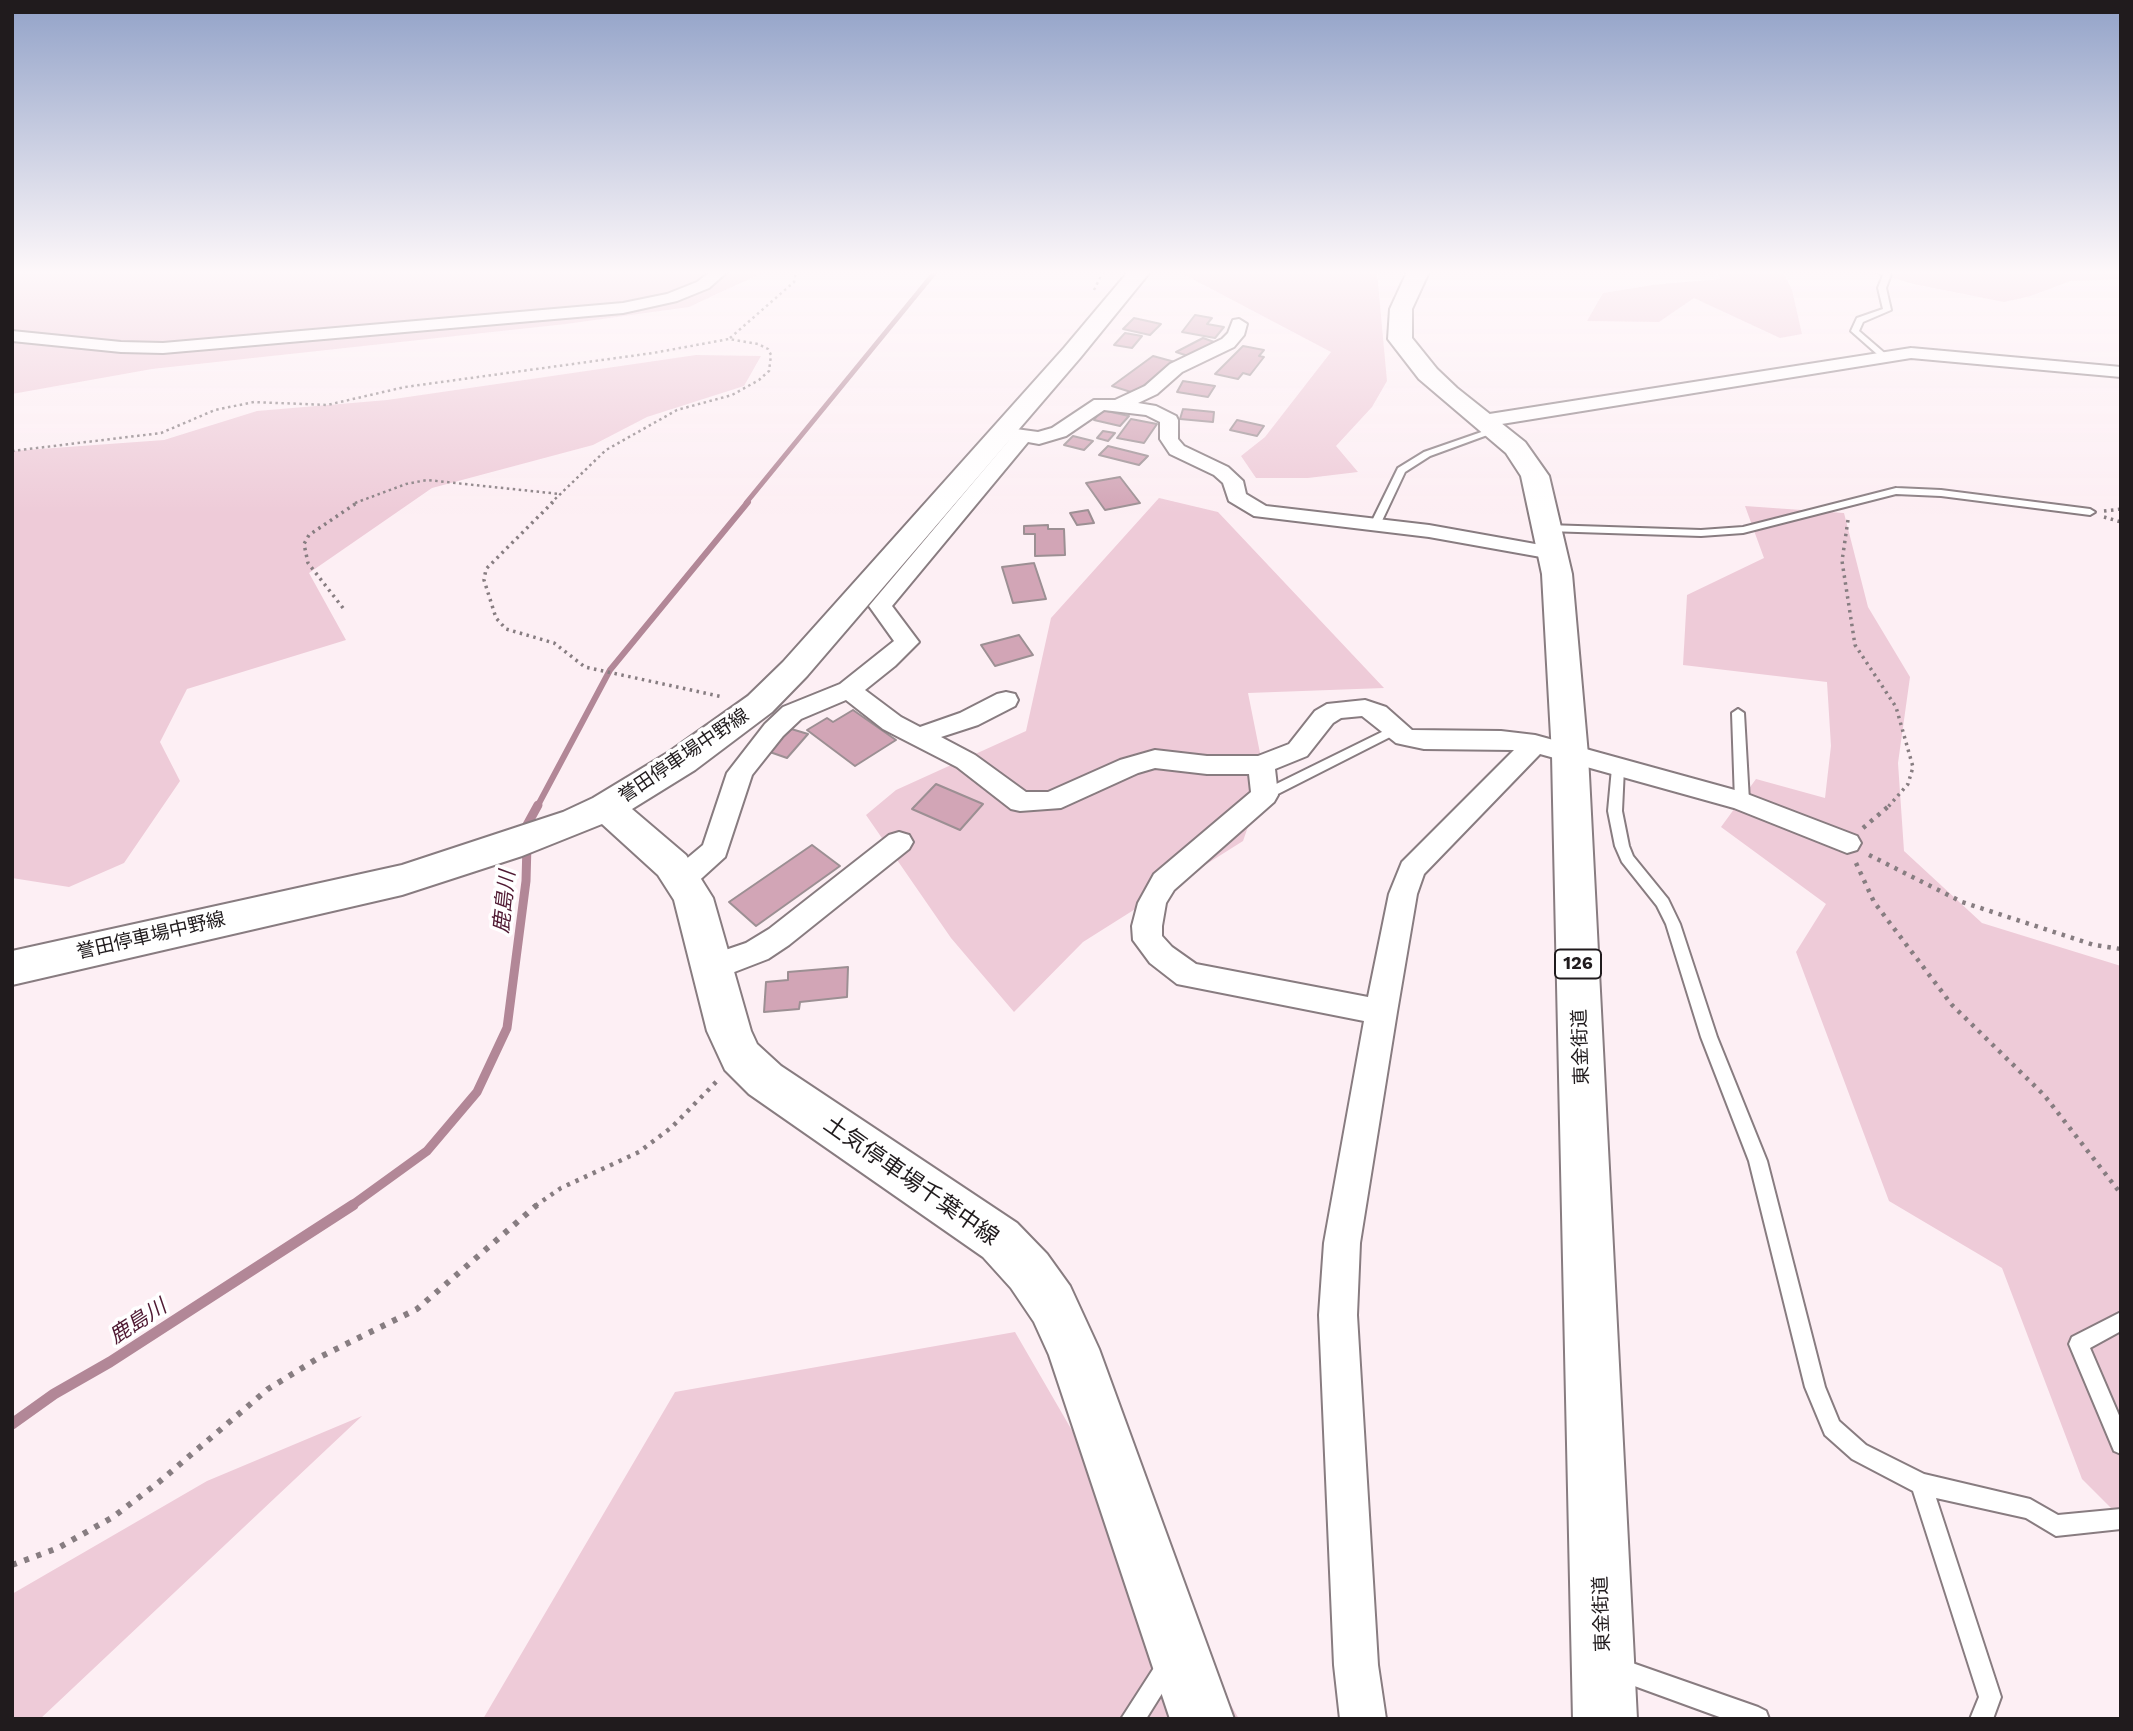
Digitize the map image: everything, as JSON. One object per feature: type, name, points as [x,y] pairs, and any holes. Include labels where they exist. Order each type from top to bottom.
[{"type":"main road","name":"誉田停車場中野線","points":[[12,968],[402,880],[509,846],[606,807],[682,761],[760,704],[1011,435],[1076,353]]},
{"type":"main road","name":"東金街道","points":[[1411,353],[1428,374],[1516,448],[1535,476],[1557,574],[1552,750],[1605,1719]]},
{"type":"main road","name":"土気停車場千葉中線","points":[[606,807],[672,865],[693,898],[729,1031],[741,1057],[765,1080],[1000,1240],[1029,1271],[1052,1304],[1073,1349],[1202,1719]]},
{"type":"street","points":[[1118,406],[1151,390],[1176,368],[1210,353]]},
{"type":"street","points":[[1490,426],[1911,353],[2121,372]]},
{"type":"street","points":[[682,879],[715,850],[740,773],[792,713],[849,690],[907,642],[880,606],[1011,435],[1039,438],[1059,432],[1100,404],[1150,410],[1169,419],[1169,439],[1177,450],[1221,471],[1233,481],[1236,497],[1261,512],[1550,540]]},
{"type":"street","points":[[849,690],[892,723],[966,761],[1020,802],[1034,804],[1052,801],[1129,766],[1155,759],[1207,765],[1261,765],[1298,750],[1324,717],[1336,710],[1365,708],[1377,713],[1405,737],[1424,740],[1502,740],[1552,750],[1742,801],[1847,843]]},
{"type":"street","points":[[919,736],[969,719],[1006,700]]},
{"type":"street","points":[[760,704],[792,713]]},
{"type":"street","points":[[1363,1719],[1356,1665],[1338,1315],[1342,1243],[1403,894],[1412,869],[1552,750]]},
{"type":"street","points":[[1261,765],[1265,795],[1164,882],[1152,903],[1147,926],[1148,940],[1188,975],[1381,1012]]},
{"type":"street","points":[[713,967],[757,951],[779,937],[899,842]]},
{"type":"lane","points":[[1879,353],[1885,358]]},
{"type":"lane","points":[[1376,525],[1401,470],[1427,454],[1490,426]]},
{"type":"lane","points":[[1550,540],[1743,530],[1896,491],[1941,493],[2090,512]]},
{"type":"lane","points":[[1738,713],[1742,801]]},
{"type":"lane","points":[[1265,795],[1394,730]]},
{"type":"lane","points":[[1618,768],[1615,811],[1622,846],[1633,866],[1663,903],[1673,924],[1709,1037],[1758,1161],[1815,1387],[1832,1428],[1859,1452],[1921,1483],[2030,1509],[2056,1526],[2121,1519]]},
{"type":"lane","points":[[2121,1321],[2079,1344],[2121,1444]]},
{"type":"lane","points":[[1921,1483],[1990,1697],[1981,1719]]},
{"type":"lane","points":[[1132,1719],[1180,1651]]},
{"type":"lane","points":[[1604,1664],[1758,1719]]},
{"type":"path","points":[[12,451],[161,433],[215,410],[254,402],[327,405],[405,387],[654,353]]},
{"type":"path","points":[[760,704],[585,667],[554,643],[506,629],[496,618],[484,580],[486,569],[494,558],[606,450],[677,410],[749,387],[769,371],[770,353]]},
{"type":"path","points":[[343,608],[308,563],[304,544],[309,535],[360,500],[427,480],[561,494]]},
{"type":"path","points":[[1847,843],[1899,797],[1913,767],[1896,707],[1854,645],[1842,561],[1849,505]]},
{"type":"path","points":[[1847,843],[1962,902],[2094,945],[2121,949]]},
{"type":"path","points":[[1847,843],[1874,902],[1902,942],[1952,1006],[2044,1095],[2121,1194]]},
{"type":"path","points":[[12,1565],[58,1548],[113,1517],[159,1482],[268,1389],[320,1357],[417,1309],[521,1216],[561,1188],[639,1152],[672,1127],[741,1057]]},
{"type":"shaded area","points":[[12,353],[301,353],[152,369],[12,394]]},
{"type":"shaded area","points":[[1330,353],[1384,353],[1387,381],[1372,407],[1336,446],[1358,472],[1308,478],[1256,478],[1241,456],[1265,437]]},
{"type":"shaded area","points":[[696,355],[761,356],[744,386],[647,417],[593,445],[432,488],[309,573],[346,640],[187,689],[160,742],[180,781],[124,863],[69,887],[12,878],[12,451],[164,440],[257,411],[387,400]]},
{"type":"shaded area","points":[[1159,498],[1218,512],[1384,688],[1248,693],[1265,778],[1243,841],[1083,942],[1014,1012],[951,938],[866,815],[896,790],[1026,731],[1051,618]]},
{"type":"shaded area","points":[[1745,506],[1844,513],[1868,607],[1910,677],[1898,763],[1904,851],[1982,923],[2121,966],[2121,1518],[2082,1479],[2002,1268],[1889,1201],[1796,952],[1826,904],[1721,827],[1756,779],[1825,798],[1831,746],[1827,682],[1683,665],[1687,595],[1764,558]]},
{"type":"shaded area","points":[[1015,1332],[1239,1719],[483,1719],[675,1392]]},
{"type":"shaded area","points":[[362,1416],[40,1719],[12,1719],[12,1594],[207,1481]]},
{"type":"building","points":[[1178,353],[1199,353],[1191,357]]},
{"type":"building","points":[[1236,353],[1262,353],[1259,356],[1264,357],[1250,375],[1243,373],[1238,379],[1215,374]]},
{"type":"building","points":[[1153,356],[1175,362],[1134,393],[1112,386]]},
{"type":"building","points":[[1183,381],[1215,386],[1208,397],[1177,392]]},
{"type":"building","points":[[1183,409],[1214,412],[1213,422],[1180,419]]},
{"type":"building","points":[[1102,410],[1129,416],[1120,426],[1094,420]]},
{"type":"building","points":[[1131,419],[1157,424],[1144,443],[1117,438]]},
{"type":"building","points":[[1237,420],[1264,426],[1257,436],[1230,430]]},
{"type":"building","points":[[1103,431],[1115,433],[1108,441],[1097,438]]},
{"type":"building","points":[[1073,436],[1093,441],[1084,450],[1064,445]]},
{"type":"building","points":[[1108,446],[1148,456],[1139,465],[1099,455]]},
{"type":"building","points":[[1120,477],[1140,503],[1105,510],[1086,483]]},
{"type":"building","points":[[1088,510],[1094,523],[1077,525],[1070,513]]},
{"type":"building","points":[[1048,525],[1048,529],[1064,529],[1065,555],[1035,556],[1035,534],[1024,534],[1024,526]]},
{"type":"building","points":[[1034,563],[1046,599],[1013,603],[1002,567]]},
{"type":"building","points":[[1019,635],[1033,655],[995,666],[981,645]]},
{"type":"building","points":[[853,710],[896,740],[855,766],[807,730],[827,718],[833,722]]},
{"type":"building","points":[[788,728],[808,734],[787,758],[767,751]]},
{"type":"building","points":[[936,784],[983,804],[960,830],[912,809]]},
{"type":"building","points":[[812,845],[840,866],[756,926],[729,902]]},
{"type":"building","points":[[848,967],[847,997],[800,1002],[799,1009],[764,1012],[766,982],[788,980],[788,972]]},
{"type":"waterway","name":"鹿島川","points":[[746,503],[869,353]]},
{"type":"waterway","name":"鹿島川","points":[[537,807],[610,670],[748,502]]},
{"type":"waterway","name":"鹿島川","points":[[527,831],[527,825],[538,805]]},
{"type":"waterway","name":"鹿島川","points":[[351,1206],[427,1151],[477,1092],[507,1028],[526,881],[527,844]]},
{"type":"waterway","name":"鹿島川","points":[[12,1424],[54,1394],[110,1362],[353,1205]]}]
